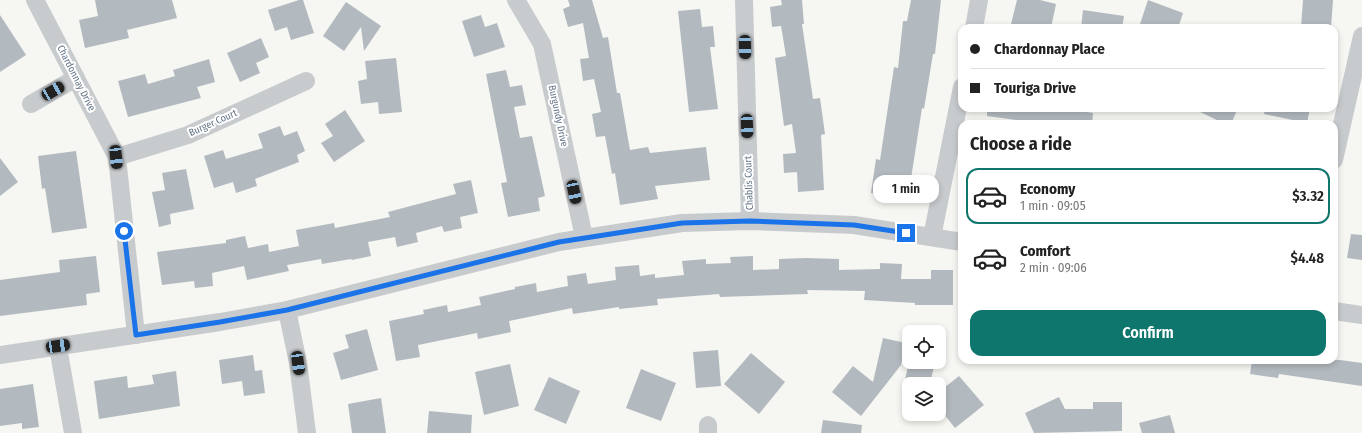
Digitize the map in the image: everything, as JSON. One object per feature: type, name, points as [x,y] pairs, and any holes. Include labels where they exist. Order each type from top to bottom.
[{"type":"street","name":"Chardonnay Drive","points":[[35,0],[116,157]]},
{"type":"street","name":"Burgundy Drive","points":[[516,0],[542,44],[584,237]]},
{"type":"street","name":"Chablis Court","points":[[744,0],[750,221]]},
{"type":"street","points":[[975,24],[979,0]]},
{"type":"street","points":[[1338,150],[1354,110],[1362,36]]},
{"type":"street","points":[[31,104],[76,78]]},
{"type":"street","name":"Burger Court","points":[[116,157],[188,135],[306,80]]},
{"type":"street","points":[[932,237],[958,107]]},
{"type":"street","points":[[116,157],[136,335]]},
{"type":"street","points":[[0,355],[220,322],[287,310],[584,237],[682,223],[750,221],[854,225],[958,241]]},
{"type":"street","points":[[287,310],[298,363],[307,433]]},
{"type":"street","points":[[1338,311],[1362,315]]},
{"type":"street","points":[[58,346],[73,433]]},
{"type":"building","points":[[95,0],[172,0],[177,18],[127,30],[129,38],[85,48],[79,20],[98,16]]},
{"type":"building","points":[[303,0],[314,33],[291,40],[287,27],[275,31],[268,10]]},
{"type":"building","points":[[568,0],[592,0],[603,38],[608,37],[617,93],[620,93],[630,150],[648,147],[650,153],[706,147],[710,180],[655,186],[658,199],[620,205],[615,173],[612,174],[605,136],[596,137],[592,114],[601,112],[594,79],[583,81],[580,59],[589,58],[583,23],[568,27],[563,9],[570,6]]},
{"type":"building","points":[[781,0],[802,0],[804,24],[802,24],[813,99],[820,98],[825,134],[821,135],[824,190],[798,192],[797,172],[784,173],[783,154],[796,153],[792,124],[784,126],[775,58],[786,56],[781,26],[772,27],[770,7],[782,5]]},
{"type":"building","points":[[911,0],[941,0],[935,54],[933,54],[924,109],[922,108],[908,198],[871,193],[876,159],[880,160],[894,67],[898,68],[903,21],[907,21]]},
{"type":"building","points":[[1017,0],[1040,0],[1056,4],[1052,24],[1011,24]]},
{"type":"building","points":[[1148,0],[1183,13],[1179,24],[1140,24]]},
{"type":"building","points":[[1303,0],[1333,0],[1331,24],[1301,24]]},
{"type":"building","points":[[346,2],[381,26],[364,51],[361,27],[344,51],[323,36]]},
{"type":"building","points":[[700,9],[702,27],[713,26],[715,47],[710,47],[718,109],[689,112],[678,11]]},
{"type":"building","points":[[1083,10],[1124,16],[1123,24],[1081,24]]},
{"type":"building","points":[[0,15],[26,55],[0,72]]},
{"type":"building","points":[[481,15],[485,27],[497,23],[505,47],[474,57],[462,21]]},
{"type":"building","points":[[261,38],[269,57],[256,63],[260,73],[240,82],[227,53]]},
{"type":"building","points":[[396,58],[402,112],[379,114],[378,102],[361,104],[358,81],[367,79],[365,61]]},
{"type":"building","points":[[209,59],[215,82],[197,87],[201,98],[128,117],[118,81],[145,74],[148,84],[175,76],[173,70]]},
{"type":"building","points":[[506,70],[510,87],[522,85],[526,105],[514,107],[520,138],[532,136],[545,196],[538,198],[540,211],[508,217],[501,183],[507,182],[486,74]]},
{"type":"building","points":[[345,110],[365,141],[334,162],[321,143],[333,136],[325,124]]},
{"type":"building","points":[[987,112],[1093,113],[1092,120],[1016,120],[987,116]]},
{"type":"building","points":[[1200,112],[1236,112],[1233,120],[1217,120]]},
{"type":"building","points":[[1264,112],[1309,112],[1308,120],[1293,120],[1264,114]]},
{"type":"building","points":[[280,126],[284,136],[297,131],[305,151],[297,155],[299,162],[255,179],[257,186],[236,193],[233,182],[214,188],[204,156],[223,150],[226,159],[263,148],[258,134]]},
{"type":"building","points":[[76,151],[87,228],[52,233],[45,188],[42,189],[38,156]]},
{"type":"building","points":[[0,158],[18,182],[0,196]]},
{"type":"building","points":[[186,169],[194,209],[170,214],[171,224],[159,227],[152,192],[165,190],[162,173]]},
{"type":"building","points":[[471,180],[478,213],[460,217],[462,228],[444,232],[442,226],[416,233],[418,242],[397,247],[395,237],[368,242],[371,256],[322,264],[321,259],[287,265],[289,271],[247,280],[244,266],[212,273],[213,286],[195,288],[194,281],[162,285],[157,252],[226,243],[226,240],[245,236],[248,248],[268,244],[269,252],[299,246],[296,230],[334,223],[335,228],[390,217],[388,212],[456,194],[453,184]]},
{"type":"building","points":[[1351,234],[1362,235],[1362,260],[1347,258]]},
{"type":"building","points":[[96,256],[100,292],[86,294],[87,305],[0,316],[0,280],[60,272],[59,260]]},
{"type":"building","points":[[753,256],[753,270],[779,269],[779,259],[806,258],[839,259],[839,270],[880,269],[880,263],[902,264],[901,279],[931,279],[931,270],[953,270],[953,305],[915,305],[915,303],[864,300],[865,291],[807,290],[808,294],[720,297],[719,294],[657,299],[658,305],[619,309],[619,307],[573,314],[572,308],[509,321],[511,332],[478,339],[477,333],[418,345],[420,357],[396,361],[389,321],[424,314],[423,310],[447,305],[448,312],[481,305],[479,297],[536,283],[537,292],[568,286],[567,276],[586,273],[588,284],[616,280],[615,267],[639,265],[640,276],[655,274],[655,278],[684,275],[682,261],[706,259],[706,264],[731,263],[730,257]]},
{"type":"building","points":[[367,329],[378,370],[341,380],[333,353],[349,348],[345,335]]},
{"type":"building","points":[[883,338],[902,342],[901,365],[861,416],[832,392],[853,366],[873,382]]},
{"type":"building","points":[[718,350],[721,386],[696,388],[693,352]]},
{"type":"building","points":[[751,353],[785,382],[759,414],[724,384]]},
{"type":"building","points":[[253,355],[255,371],[262,370],[265,393],[244,396],[242,381],[222,384],[219,360]]},
{"type":"building","points":[[1338,360],[1340,360],[1362,363],[1362,386],[1279,374],[1278,378],[1250,374],[1251,364],[1338,364]]},
{"type":"building","points":[[510,364],[519,406],[484,415],[475,372]]},
{"type":"building","points":[[641,369],[676,383],[661,421],[626,408]]},
{"type":"building","points":[[907,369],[933,369],[932,377],[906,377]]},
{"type":"building","points":[[176,371],[180,406],[99,419],[94,381],[127,376],[128,388],[154,384],[152,375]]},
{"type":"building","points":[[959,376],[984,405],[955,428],[946,417],[946,386]]},
{"type":"building","points":[[549,377],[580,391],[566,424],[534,410]]},
{"type":"building","points":[[33,384],[39,427],[22,429],[22,423],[0,426],[0,389]]},
{"type":"building","points":[[1059,397],[1065,409],[1093,409],[1093,402],[1122,402],[1122,431],[1034,433],[1025,413]]},
{"type":"building","points":[[381,398],[386,433],[352,433],[348,404]]},
{"type":"building","points":[[429,411],[472,415],[471,433],[427,433]]},
{"type":"building","points":[[1170,415],[1175,433],[1142,433],[1139,423]]},
{"type":"building","points":[[823,420],[862,425],[861,433],[821,433]]},
{"type":"route","points":[[124,231],[136,335],[287,310],[559,242],[682,223],[750,221],[854,225],[906,233]]}]
